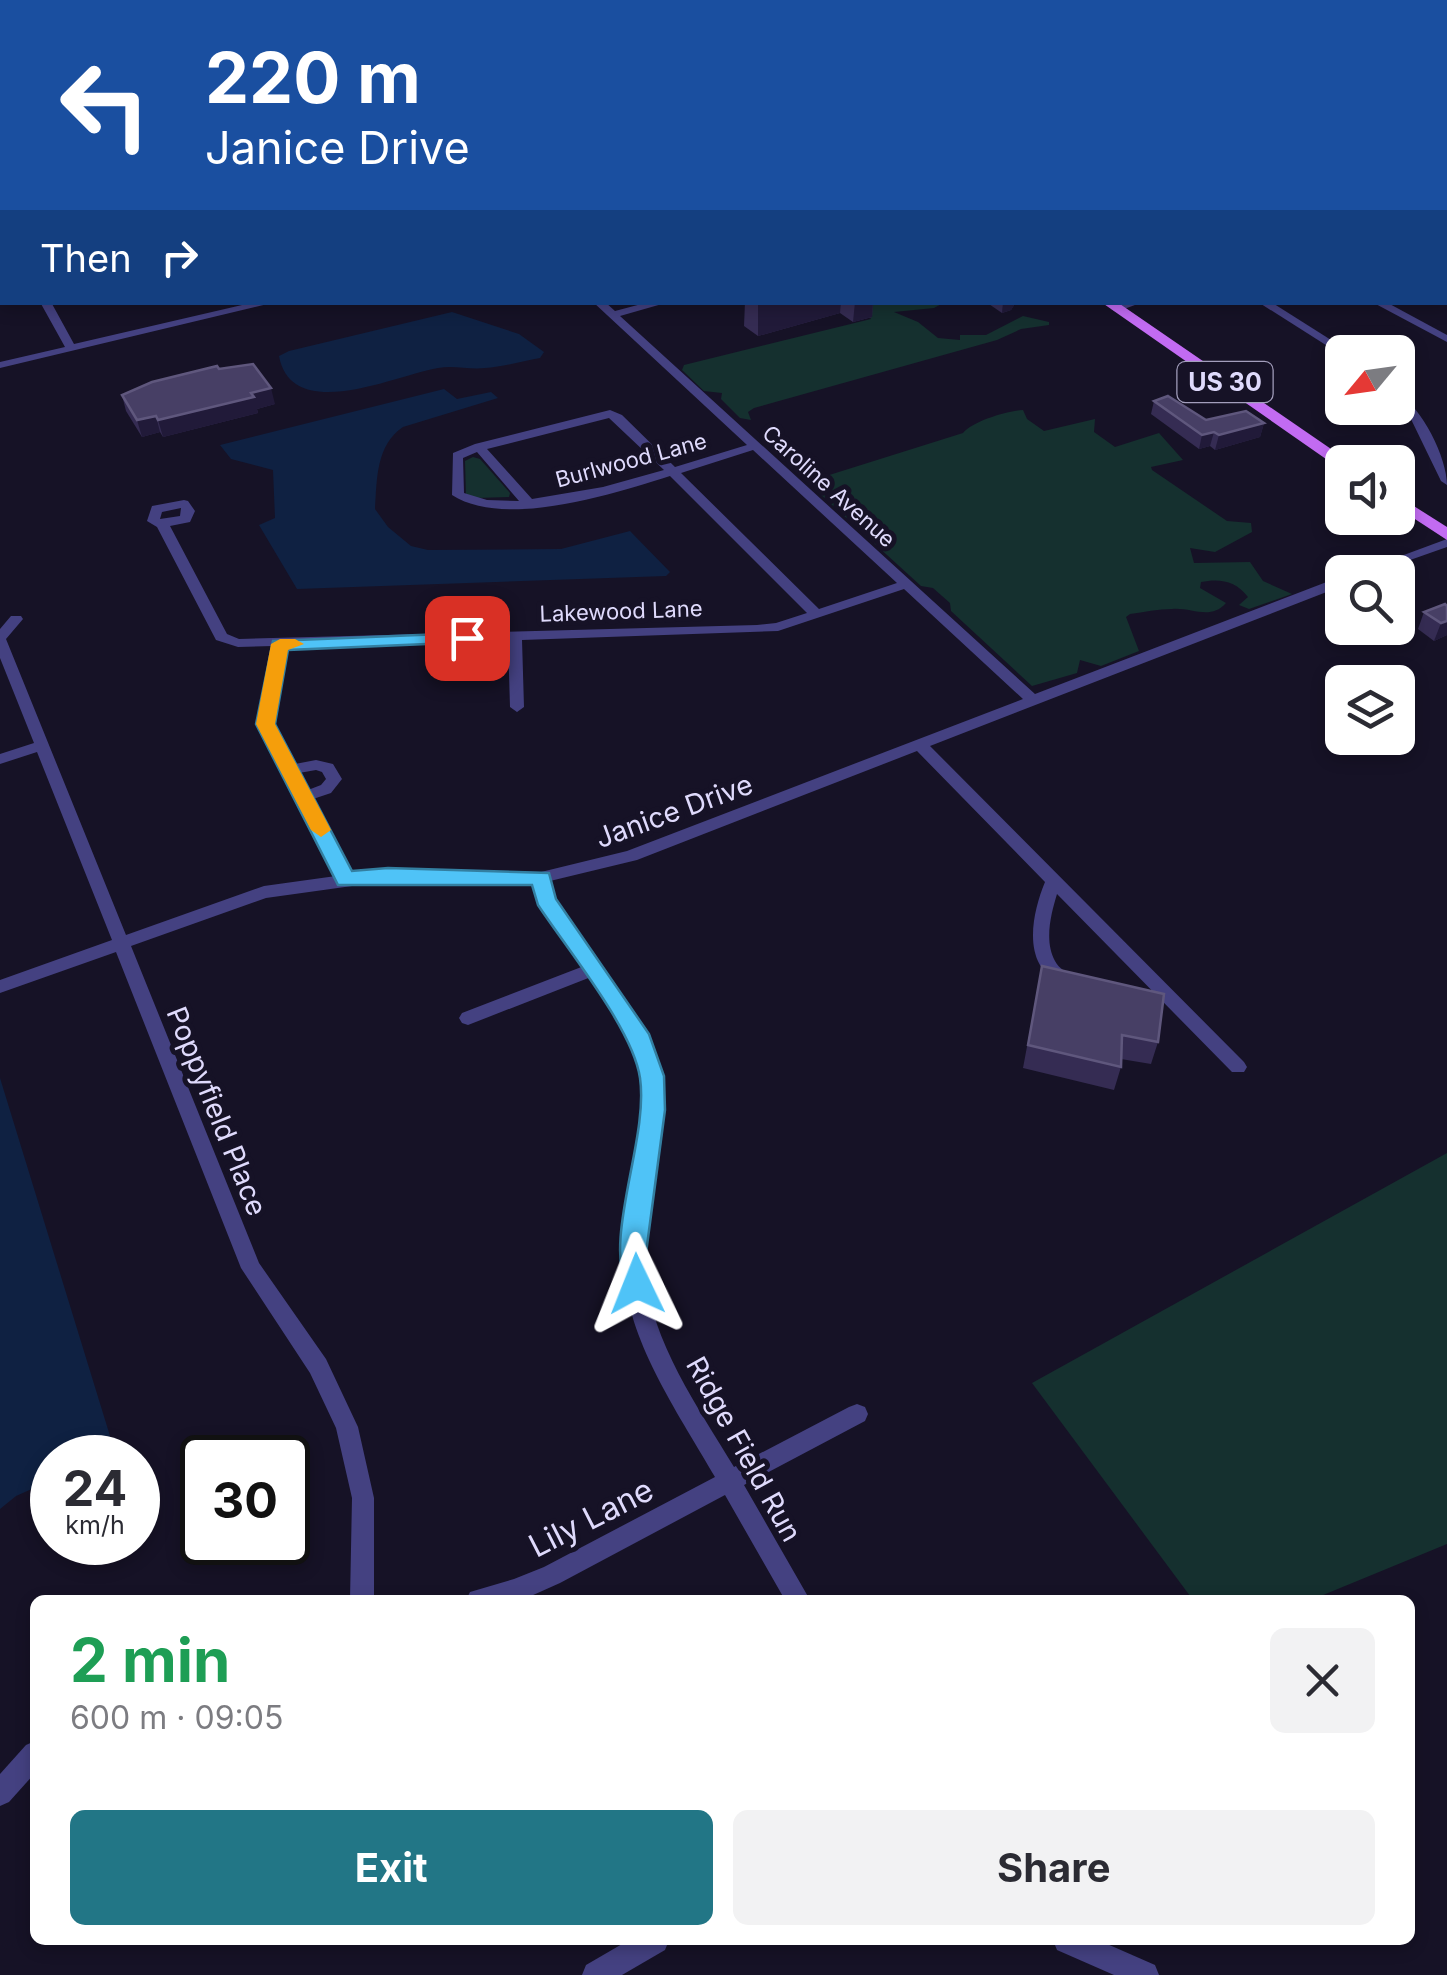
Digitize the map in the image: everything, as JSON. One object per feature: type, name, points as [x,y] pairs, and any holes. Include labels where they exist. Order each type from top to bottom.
[{"type":"main road","name":"US 30","points":[[1112,306],[1325,451]]},
{"type":"main road","points":[[1415,513],[1447,535]]},
{"type":"street","points":[[46,305],[71,348]]},
{"type":"street","points":[[0,365],[258,305]]},
{"type":"street","name":"Caroline Avenue","points":[[601,305],[1033,700]]},
{"type":"street","points":[[614,316],[653,305]]},
{"type":"street","points":[[1268,305],[1325,340]]},
{"type":"street","points":[[1383,305],[1447,339]]},
{"type":"street","points":[[528,503],[479,447],[602,414],[618,418],[816,614]]},
{"type":"street","points":[[1415,416],[1447,481]]},
{"type":"street","name":"Burlwood Lane","points":[[479,447],[458,456],[458,495],[474,504],[556,502],[755,446]]},
{"type":"street","name":"Lakewood Lane","points":[[162,524],[215,628],[221,637],[238,643],[758,629],[907,584]]},
{"type":"street","points":[[1413,555],[1447,543]]},
{"type":"street","name":"Janice Drive","points":[[0,987],[264,892],[388,875],[541,878],[631,856],[1325,588]]},
{"type":"street","name":"Poppyfield Place","points":[[16,620],[0,638],[118,944],[251,1268],[318,1366],[347,1427],[362,1498],[362,1595]]},
{"type":"street","points":[[515,637],[517,707]]},
{"type":"street","points":[[280,644],[266,724],[346,879]]},
{"type":"street","points":[[918,744],[1238,1067]]},
{"type":"street","points":[[0,758],[43,746]]},
{"type":"street","points":[[290,770],[316,765],[328,768],[334,779],[326,789],[304,796]]},
{"type":"street","name":"Ridge Field Run","points":[[541,878],[546,900],[640,1040],[652,1076],[653,1110],[632,1253],[640,1307],[660,1358],[795,1595]]},
{"type":"street","points":[[1054,881],[1048,892],[1041,957],[1058,976],[1076,980]]},
{"type":"street","points":[[468,1018],[592,970]]},
{"type":"street","points":[[1133,991],[1172,1001]]},
{"type":"street","name":"Lily Lane","points":[[493,1595],[548,1577],[729,1485],[857,1414]]},
{"type":"street","points":[[0,1793],[30,1760]]},
{"type":"street","points":[[596,1975],[647,1945]]},
{"type":"street","points":[[1079,1945],[1145,1975]]},
{"type":"green space","points":[[862,305],[939,305],[894,312],[918,322],[938,338],[960,340],[960,335],[986,335],[1023,316],[1049,325],[1021,329],[997,340],[754,408],[748,412],[751,420],[740,418],[721,399],[722,393],[704,391],[682,370],[684,365],[871,319]]},
{"type":"green space","points":[[1023,410],[1027,419],[1044,431],[1095,419],[1094,432],[1115,447],[1159,433],[1183,460],[1151,467],[1152,470],[1227,521],[1251,523],[1252,532],[1215,552],[1190,548],[1194,563],[1250,562],[1263,581],[1292,594],[1249,609],[1239,605],[1248,597],[1233,584],[1201,582],[1200,588],[1226,603],[1207,612],[1172,609],[1130,614],[1126,617],[1139,651],[1101,666],[1080,660],[1077,673],[1032,686],[951,611],[950,603],[933,588],[921,586],[807,482],[963,433],[991,417]]},
{"type":"green space","points":[[480,459],[510,493],[509,497],[466,495],[465,461]]},
{"type":"green space","points":[[1447,1153],[1447,1544],[1323,1595],[1189,1595],[1032,1383]]},
{"type":"water","points":[[452,312],[519,334],[544,352],[540,358],[506,365],[438,368],[348,391],[324,392],[303,388],[288,377],[279,356],[289,351]]},
{"type":"water","points":[[444,389],[457,399],[491,392],[498,398],[403,427],[388,443],[380,463],[375,509],[388,527],[411,546],[428,550],[561,549],[630,531],[670,572],[666,576],[297,589],[259,525],[275,518],[273,470],[231,459],[220,445]]},
{"type":"water","points":[[0,1078],[110,1435],[30,1435],[30,1490],[0,1509]]},
{"type":"building","points":[[253,364],[271,388],[251,393],[254,397],[158,420],[156,416],[137,420],[122,395],[152,382],[217,366],[219,369]]},
{"type":"building","points":[[1168,396],[1206,420],[1246,411],[1264,423],[1219,435],[1202,435],[1154,401]]},
{"type":"building","points":[[1445,604],[1447,621],[1441,623],[1424,612]]},
{"type":"building","points":[[1042,966],[1164,994],[1158,1042],[1122,1035],[1121,1067],[1028,1045]]},
{"type":"slow traffic","points":[[295,644],[280,644],[266,724],[321,830]]},
{"type":"route","points":[[467,638],[280,644],[266,724],[346,879],[388,875],[541,878],[546,900],[640,1040],[652,1076],[653,1110],[632,1253],[637,1284]]}]
